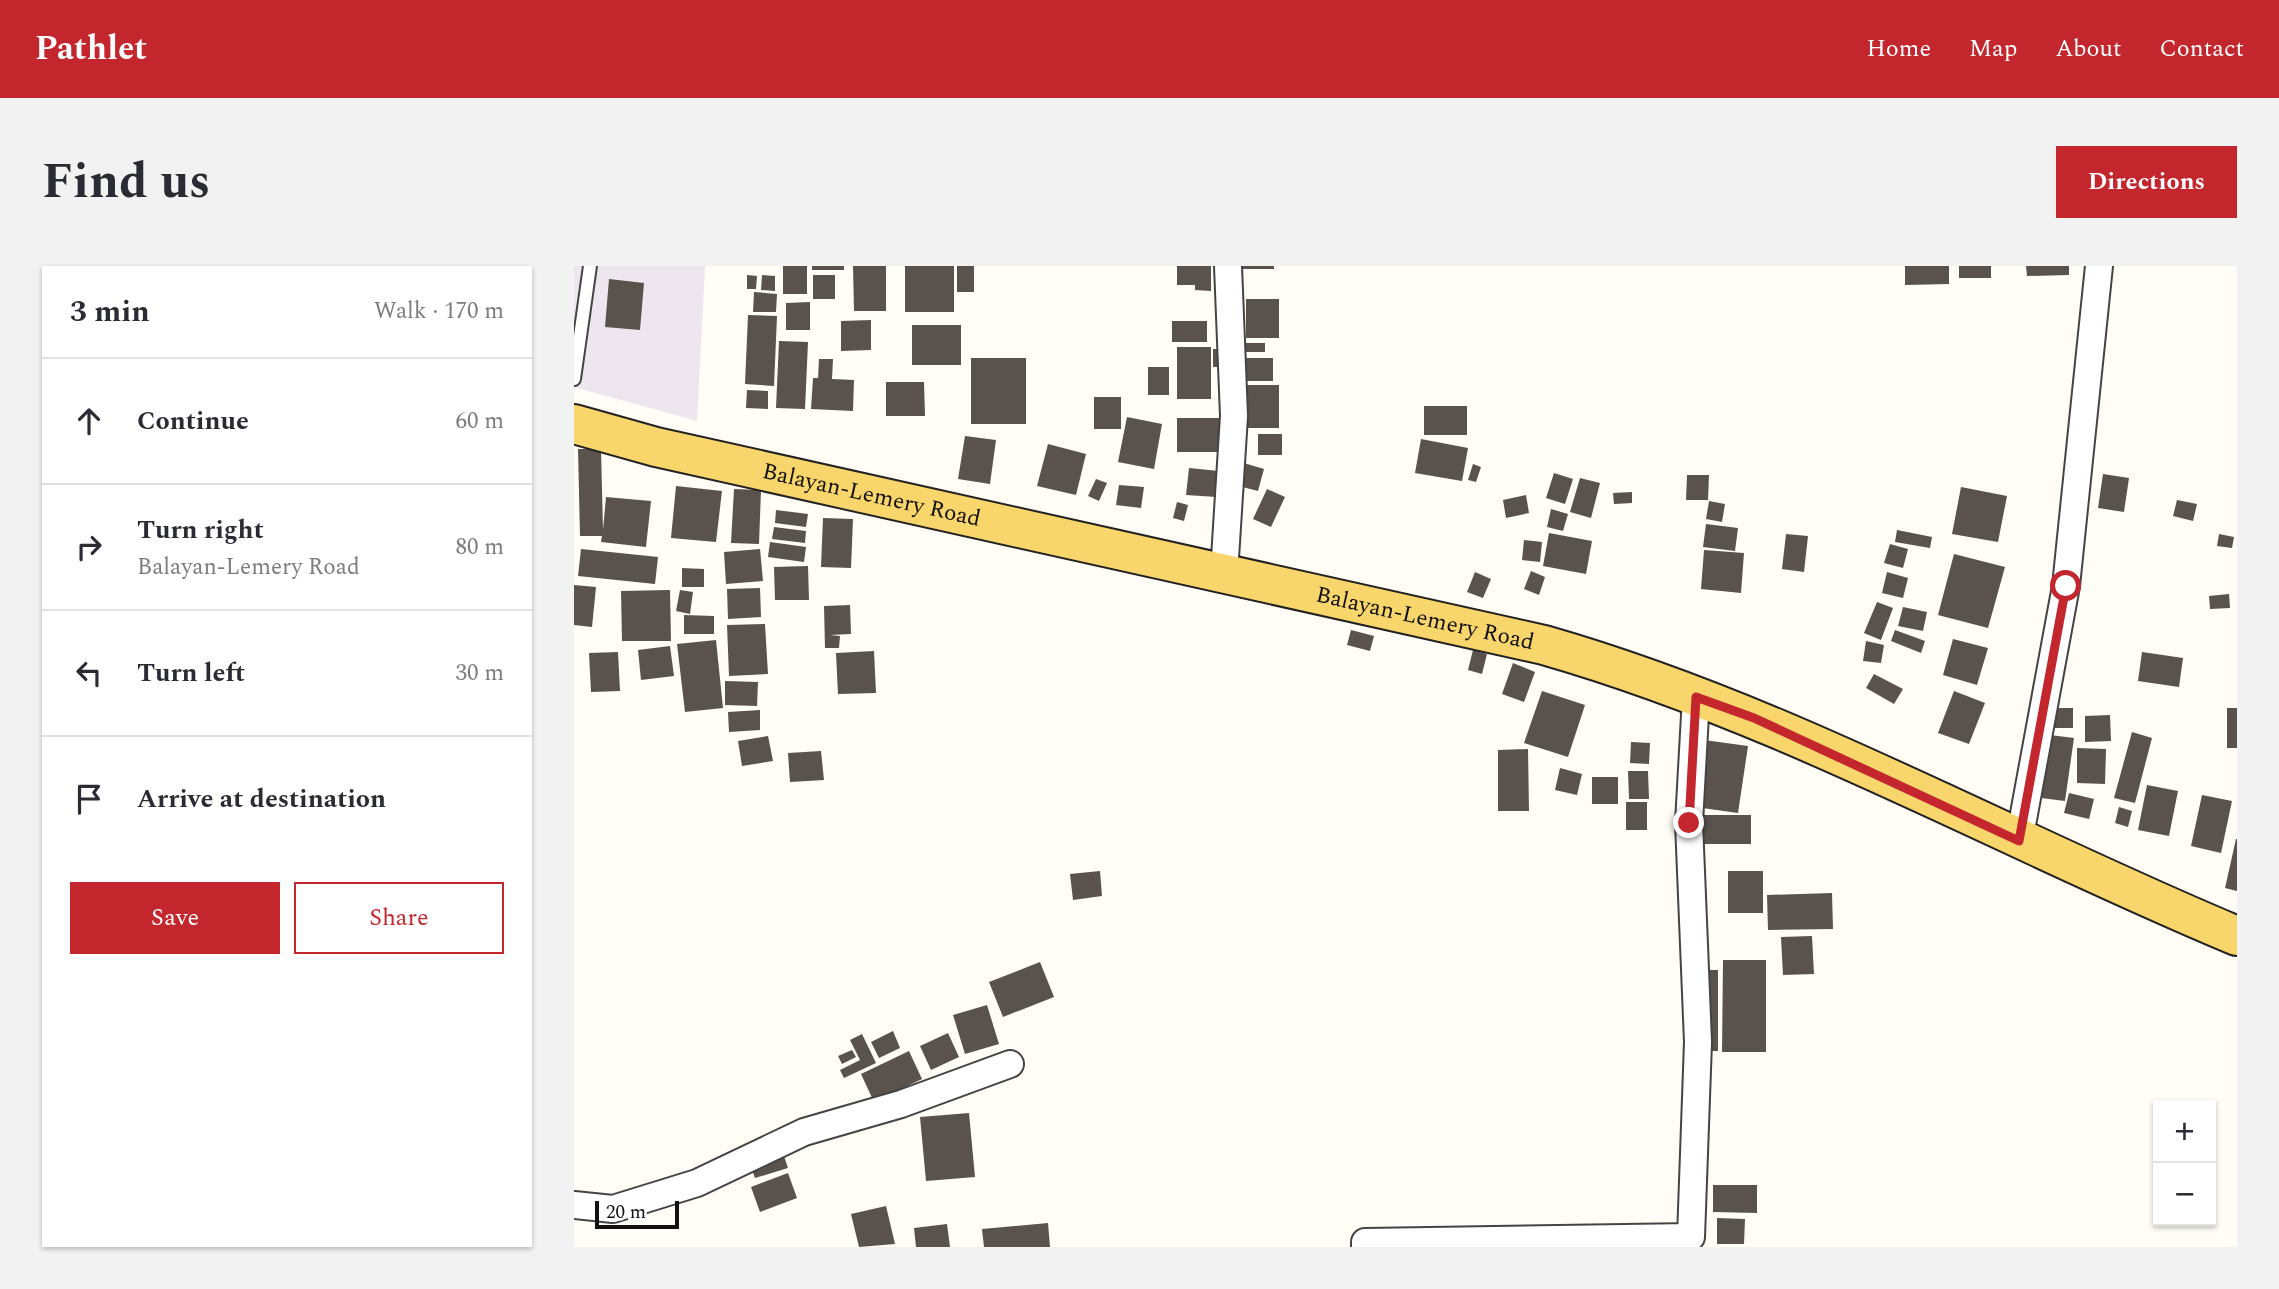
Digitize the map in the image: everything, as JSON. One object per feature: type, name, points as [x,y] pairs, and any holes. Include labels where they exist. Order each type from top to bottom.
[{"type":"main road","name":"Balayan-Lemery Road","points":[[574,424],[656,447],[1544,645],[1614,665],[1754,718],[2019,841],[2237,936]]},
{"type":"street","points":[[1224,573],[1234,416],[1228,266]]},
{"type":"street","points":[[2019,841],[2066,586],[2099,266]]},
{"type":"street","points":[[1365,1247],[1365,1242],[1691,1237],[1698,1042],[1689,823],[1696,697]]},
{"type":"street","points":[[574,1205],[613,1209],[697,1183],[804,1132],[901,1104],[1010,1064]]},
{"type":"lane","points":[[574,379],[590,266]]},
{"type":"shaded area","points":[[574,266],[705,266],[697,421],[574,387]]},
{"type":"building","points":[[783,266],[807,266],[807,294],[783,294]]},
{"type":"building","points":[[812,266],[844,266],[844,270],[812,270]]},
{"type":"building","points":[[853,266],[886,266],[886,311],[854,311]]},
{"type":"building","points":[[905,266],[954,266],[954,312],[905,312]]},
{"type":"building","points":[[957,266],[974,266],[974,292],[957,292]]},
{"type":"building","points":[[1177,266],[1211,266],[1211,291],[1195,290],[1195,285],[1177,285]]},
{"type":"building","points":[[1231,266],[1274,266],[1274,269],[1231,269]]},
{"type":"building","points":[[1905,266],[1949,266],[1949,284],[1905,285]]},
{"type":"building","points":[[1959,266],[1991,266],[1991,278],[1959,278]]},
{"type":"building","points":[[2026,266],[2069,266],[2069,275],[2027,276]]},
{"type":"building","points":[[747,275],[757,276],[756,289],[747,289]]},
{"type":"building","points":[[762,275],[775,276],[775,291],[761,290]]},
{"type":"building","points":[[813,275],[835,275],[835,299],[813,299]]},
{"type":"building","points":[[609,279],[644,283],[640,330],[605,327]]},
{"type":"building","points":[[754,292],[777,294],[776,312],[753,312]]},
{"type":"building","points":[[1246,299],[1279,299],[1279,338],[1246,338]]},
{"type":"building","points":[[810,302],[810,330],[786,330],[786,303]]},
{"type":"building","points":[[748,315],[777,316],[774,386],[745,384]]},
{"type":"building","points":[[871,320],[871,350],[841,351],[841,321]]},
{"type":"building","points":[[1172,321],[1207,321],[1207,342],[1172,342]]},
{"type":"building","points":[[912,325],[961,325],[961,365],[912,365]]},
{"type":"building","points":[[779,341],[808,342],[805,409],[776,408]]},
{"type":"building","points":[[1242,343],[1265,343],[1265,352],[1242,352]]},
{"type":"building","points":[[1177,347],[1211,347],[1211,399],[1177,399]]},
{"type":"building","points":[[1213,349],[1225,349],[1225,367],[1213,367]]},
{"type":"building","points":[[971,358],[1026,358],[1026,424],[971,424]]},
{"type":"building","points":[[1234,358],[1273,358],[1273,381],[1234,381]]},
{"type":"building","points":[[819,359],[833,359],[832,379],[854,380],[853,411],[811,409],[813,378],[818,378]]},
{"type":"building","points":[[1148,367],[1169,367],[1169,395],[1148,395]]},
{"type":"building","points":[[886,382],[924,382],[925,416],[886,416]]},
{"type":"building","points":[[1245,385],[1279,385],[1279,428],[1245,428]]},
{"type":"building","points":[[747,390],[768,391],[768,409],[746,408]]},
{"type":"building","points":[[1094,397],[1121,397],[1121,429],[1094,429]]},
{"type":"building","points":[[1424,406],[1467,406],[1467,435],[1424,435]]},
{"type":"building","points":[[1127,417],[1162,424],[1154,469],[1118,462]]},
{"type":"building","points":[[1177,418],[1219,418],[1219,452],[1177,452]]},
{"type":"building","points":[[1258,434],[1282,434],[1282,455],[1258,455]]},
{"type":"building","points":[[965,436],[996,440],[990,484],[958,479]]},
{"type":"building","points":[[1421,439],[1468,448],[1462,481],[1415,473]]},
{"type":"building","points":[[1048,444],[1086,454],[1076,495],[1037,486]]},
{"type":"building","points":[[578,449],[601,449],[603,530],[606,497],[651,501],[646,547],[601,542],[602,536],[580,536]]},
{"type":"building","points":[[1237,461],[1264,469],[1258,491],[1231,484]]},
{"type":"building","points":[[1473,464],[1481,467],[1476,482],[1468,480]]},
{"type":"building","points":[[1189,468],[1219,471],[1217,497],[1186,495]]},
{"type":"building","points":[[1554,473],[1573,479],[1565,504],[1546,498]]},
{"type":"building","points":[[2103,474],[2129,478],[2124,512],[2098,508]]},
{"type":"building","points":[[1687,475],[1709,475],[1708,500],[1686,500]]},
{"type":"building","points":[[1580,478],[1600,483],[1591,518],[1570,512]]},
{"type":"building","points":[[1096,479],[1107,483],[1099,501],[1088,496]]},
{"type":"building","points":[[1119,485],[1144,487],[1141,508],[1116,505]]},
{"type":"building","points":[[676,486],[722,491],[716,542],[671,538]]},
{"type":"building","points":[[1961,487],[2007,496],[1998,542],[1952,534]]},
{"type":"building","points":[[734,489],[761,490],[759,544],[731,543]]},
{"type":"building","points":[[1267,489],[1285,497],[1271,527],[1253,519]]},
{"type":"building","points":[[1632,492],[1632,503],[1614,504],[1613,493]]},
{"type":"building","points":[[1526,495],[1529,513],[1506,518],[1503,500]]},
{"type":"building","points":[[2177,500],[2197,504],[2193,521],[2173,516]]},
{"type":"building","points":[[1709,501],[1725,504],[1722,522],[1706,519]]},
{"type":"building","points":[[1177,502],[1188,505],[1184,521],[1173,518]]},
{"type":"building","points":[[1551,509],[1568,514],[1563,531],[1547,527]]},
{"type":"building","points":[[776,510],[808,514],[806,527],[775,523]]},
{"type":"building","points":[[823,518],[853,519],[851,568],[821,567]]},
{"type":"building","points":[[1706,524],[1738,528],[1735,551],[1703,547]]},
{"type":"building","points":[[774,527],[806,531],[805,543],[772,539]]},
{"type":"building","points":[[1897,530],[1932,537],[1930,548],[1895,542]]},
{"type":"building","points":[[1549,533],[1592,541],[1586,574],[1543,566]]},
{"type":"building","points":[[1786,534],[1808,536],[1804,572],[1782,569]]},
{"type":"building","points":[[2219,534],[2234,537],[2232,548],[2217,546]]},
{"type":"building","points":[[1524,540],[1542,542],[1540,562],[1522,560]]},
{"type":"building","points":[[770,542],[806,547],[804,562],[768,557]]},
{"type":"building","points":[[1890,544],[1908,549],[1903,568],[1884,563]]},
{"type":"building","points":[[581,549],[658,557],[655,584],[578,576]]},
{"type":"building","points":[[760,549],[763,581],[726,584],[724,552]]},
{"type":"building","points":[[1704,550],[1744,553],[1741,593],[1701,589]]},
{"type":"building","points":[[1954,554],[2005,567],[1988,628],[1938,615]]},
{"type":"building","points":[[808,566],[809,600],[775,600],[774,567]]},
{"type":"building","points":[[682,568],[704,569],[704,587],[682,587]]},
{"type":"building","points":[[1531,571],[1545,577],[1539,595],[1524,589]]},
{"type":"building","points":[[1475,572],[1491,579],[1483,598],[1467,592]]},
{"type":"building","points":[[1887,572],[1908,578],[1903,598],[1882,593]]},
{"type":"building","points":[[574,585],[596,587],[592,627],[574,625]]},
{"type":"building","points":[[760,588],[761,617],[728,619],[727,589]]},
{"type":"building","points":[[670,590],[671,641],[622,641],[621,591]]},
{"type":"building","points":[[680,590],[693,592],[690,614],[676,611]]},
{"type":"building","points":[[2229,594],[2230,608],[2210,609],[2209,596]]},
{"type":"building","points":[[1877,602],[1893,608],[1881,640],[1864,633]]},
{"type":"building","points":[[850,605],[851,634],[830,635],[840,636],[839,648],[825,648],[824,606]]},
{"type":"building","points":[[1903,607],[1927,612],[1923,631],[1898,626]]},
{"type":"building","points":[[684,615],[714,616],[714,634],[684,634]]},
{"type":"building","points":[[765,624],[768,674],[729,676],[727,625]]},
{"type":"building","points":[[1351,630],[1374,636],[1370,651],[1347,645]]},
{"type":"building","points":[[1895,630],[1925,641],[1921,653],[1891,641]]},
{"type":"building","points":[[1953,639],[1988,648],[1977,685],[1943,675]]},
{"type":"building","points":[[716,640],[723,708],[685,712],[677,644]]},
{"type":"building","points":[[1866,641],[1884,645],[1881,663],[1863,661]]},
{"type":"building","points":[[670,646],[674,676],[641,680],[638,650]]},
{"type":"building","points":[[1473,650],[1487,654],[1482,674],[1468,670]]},
{"type":"building","points":[[874,651],[876,693],[838,694],[836,653]]},
{"type":"building","points":[[618,652],[620,691],[591,692],[589,653]]},
{"type":"building","points":[[2142,652],[2183,658],[2179,687],[2138,681]]},
{"type":"building","points":[[1513,663],[1535,672],[1524,702],[1502,694]]},
{"type":"building","points":[[1874,674],[1903,689],[1894,704],[1866,688]]},
{"type":"building","points":[[725,681],[758,682],[757,706],[725,705]]},
{"type":"building","points":[[1542,691],[1585,705],[1568,757],[1524,743]]},
{"type":"building","points":[[1954,691],[1985,703],[1969,744],[1938,733]]},
{"type":"building","points":[[2046,708],[2073,708],[2073,728],[2046,728]]},
{"type":"building","points":[[2227,708],[2237,708],[2237,748],[2227,748]]},
{"type":"building","points":[[760,710],[760,730],[729,732],[728,712]]},
{"type":"building","points":[[2110,715],[2111,741],[2085,742],[2085,716]]},
{"type":"building","points":[[2132,732],[2152,738],[2135,803],[2114,798]]},
{"type":"building","points":[[2042,734],[2074,738],[2065,801],[2033,797]]},
{"type":"building","points":[[768,736],[773,761],[742,766],[738,741]]},
{"type":"building","points":[[1704,740],[1748,746],[1738,813],[1695,807]]},
{"type":"building","points":[[1631,742],[1650,743],[1649,764],[1630,763]]},
{"type":"building","points":[[2077,748],[2106,749],[2105,784],[2077,783]]},
{"type":"building","points":[[1528,749],[1529,811],[1498,811],[1498,750]]},
{"type":"building","points":[[821,751],[824,780],[790,782],[788,753]]},
{"type":"building","points":[[1560,768],[1582,774],[1577,795],[1555,790]]},
{"type":"building","points":[[1628,771],[1648,771],[1649,799],[1629,799]]},
{"type":"building","points":[[1592,777],[1618,777],[1618,804],[1592,804]]},
{"type":"building","points":[[2147,785],[2178,791],[2169,836],[2138,830]]},
{"type":"building","points":[[2069,793],[2094,799],[2089,819],[2064,813]]},
{"type":"building","points":[[2202,795],[2232,801],[2221,853],[2191,846]]},
{"type":"building","points":[[1626,802],[1647,802],[1647,830],[1626,830]]},
{"type":"building","points":[[2119,807],[2132,811],[2128,827],[2115,823]]},
{"type":"building","points":[[1703,815],[1751,815],[1751,844],[1703,844]]},
{"type":"building","points":[[2237,839],[2237,891],[2225,888]]},
{"type":"building","points":[[1100,871],[1102,896],[1073,900],[1070,874]]},
{"type":"building","points":[[1728,871],[1763,871],[1763,913],[1728,913]]},
{"type":"building","points":[[1832,893],[1833,929],[1768,930],[1767,895]]},
{"type":"building","points":[[1812,936],[1814,974],[1783,975],[1781,937]]},
{"type":"building","points":[[1723,960],[1766,960],[1766,1052],[1722,1052]]},
{"type":"building","points":[[1040,962],[1054,997],[1003,1017],[989,982]]},
{"type":"building","points":[[1698,970],[1718,970],[1718,1051],[1698,1051]]},
{"type":"building","points":[[987,1005],[999,1044],[965,1054],[953,1015]]},
{"type":"building","points":[[893,1031],[900,1048],[879,1058],[871,1042]]},
{"type":"building","points":[[948,1033],[959,1057],[931,1070],[920,1046]]},
{"type":"building","points":[[862,1034],[876,1063],[844,1078],[840,1070],[860,1060],[850,1040]]},
{"type":"building","points":[[852,1050],[856,1057],[842,1064],[838,1056]]},
{"type":"building","points":[[909,1051],[922,1079],[874,1102],[861,1074]]},
{"type":"building","points":[[969,1113],[975,1177],[926,1181],[920,1117]]},
{"type":"building","points":[[782,1150],[788,1168],[755,1178],[749,1161]]},
{"type":"building","points":[[788,1173],[797,1198],[760,1212],[751,1187]]},
{"type":"building","points":[[1713,1185],[1757,1185],[1757,1213],[1713,1212]]},
{"type":"building","points":[[886,1206],[895,1244],[859,1247],[851,1214]]},
{"type":"building","points":[[1717,1218],[1745,1219],[1744,1244],[1717,1244]]},
{"type":"building","points":[[1048,1223],[1050,1247],[984,1247],[982,1229]]},
{"type":"building","points":[[947,1224],[950,1247],[916,1247],[914,1228]]},
{"type":"route","points":[[1689,823],[1696,697],[1754,718],[2019,841],[2066,586]]}]
